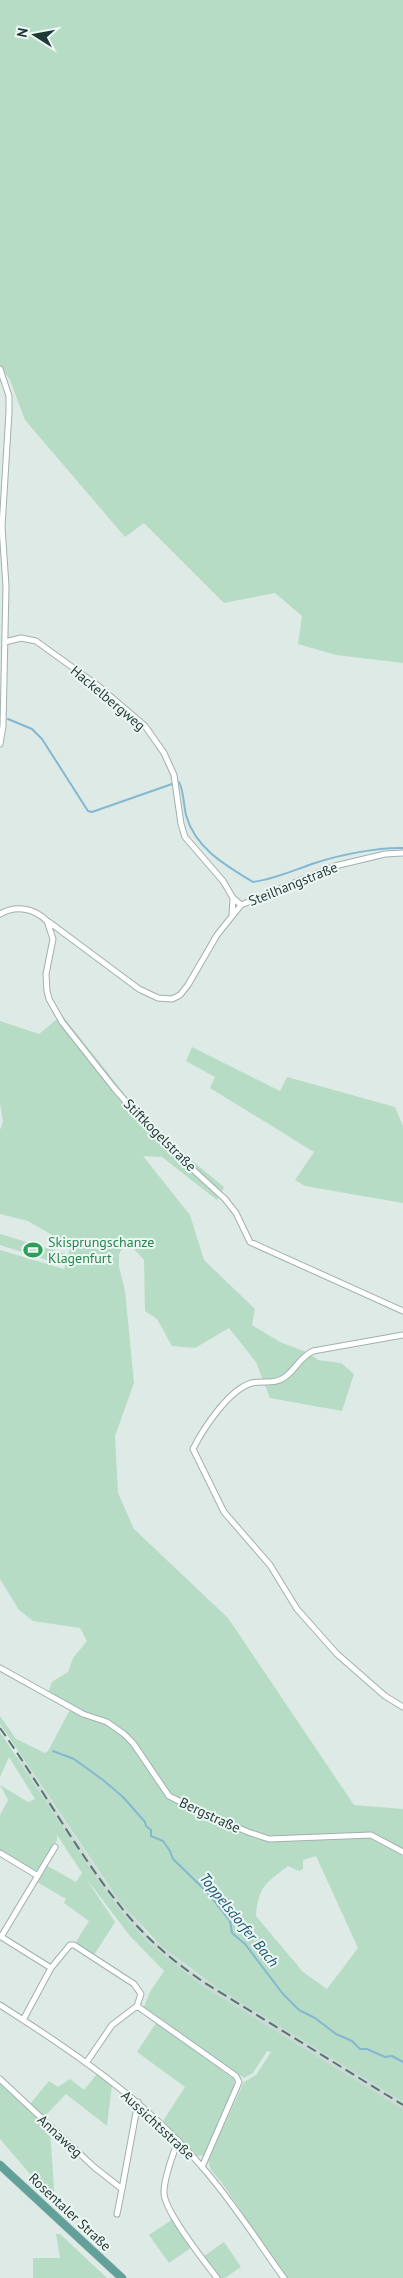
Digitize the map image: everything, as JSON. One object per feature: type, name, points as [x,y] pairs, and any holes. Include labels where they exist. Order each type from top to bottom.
[{"type":"main road","name":"Rosentaler Straße","points":[[0,2165],[122,2278]]},
{"type":"street","points":[[0,369],[8,396],[9,412],[2,527],[6,586],[3,726],[0,744]]},
{"type":"street","name":"Hackelbergweg","points":[[5,642],[21,638],[36,641],[97,685],[145,726],[164,753],[174,775],[181,824],[185,837],[222,881],[233,898],[241,905]]},
{"type":"street","name":"Steilhangstraße","points":[[46,920],[132,984],[158,998],[168,1000],[180,995],[188,985],[217,936],[241,905],[335,866],[385,854],[403,853]]},
{"type":"street","points":[[232,915],[233,898]]},
{"type":"street","points":[[0,913],[12,908],[27,909],[46,920]]},
{"type":"street","name":"Stiftkogelstraße","points":[[46,920],[53,939],[46,974],[46,991],[62,1022],[114,1088],[153,1133],[225,1198],[236,1213],[250,1242],[403,1311]]},
{"type":"street","points":[[403,1334],[313,1351],[302,1357],[285,1377],[277,1381],[252,1383],[239,1390],[210,1421],[193,1449],[224,1512],[270,1566],[297,1609],[338,1654],[385,1696],[403,1707]]},
{"type":"street","name":"Bergstraße","points":[[0,1668],[83,1714],[107,1722],[133,1743],[169,1796],[195,1809],[269,1839],[371,1835],[403,1852]]},
{"type":"street","points":[[51,1968],[1,1937],[55,1847]]},
{"type":"street","points":[[0,1853],[38,1876]]},
{"type":"street","points":[[23,2020],[51,1968],[70,1945],[74,1945],[140,1990],[141,1999],[137,2006],[112,2025],[86,2063]]},
{"type":"street","name":"Aussichtsstraße","points":[[0,2006],[86,2063],[138,2102],[178,2140],[202,2167],[284,2278]]},
{"type":"street","points":[[137,2006],[236,2076],[239,2082],[202,2167]]},
{"type":"street","name":"Annaweg","points":[[0,2079],[94,2167],[122,2189]]},
{"type":"street","points":[[117,2214],[138,2102]]},
{"type":"street","points":[[178,2140],[164,2190],[164,2199],[183,2231],[217,2278]]},
{"type":"shaded area","points":[[20,1755],[106,1883],[149,1936],[187,1967],[217,1988],[403,2102],[403,2109],[203,1986],[149,1943],[129,1921],[100,1883],[17,1757]]},
{"type":"green space","points":[[0,0],[403,0],[403,663],[336,655],[298,644],[302,616],[275,593],[224,603],[144,523],[125,537],[25,420],[10,380],[0,366]]},
{"type":"green space","points":[[62,1015],[150,1126],[224,1187],[217,1200],[162,1157],[143,1156],[190,1215],[204,1260],[255,1309],[252,1325],[280,1342],[309,1353],[318,1360],[341,1363],[354,1374],[342,1411],[270,1398],[256,1362],[229,1328],[195,1348],[172,1346],[157,1319],[145,1311],[144,1260],[134,1249],[126,1246],[121,1250],[119,1267],[125,1290],[134,1383],[115,1436],[118,1493],[134,1529],[228,1618],[354,1805],[403,1809],[403,2102],[217,1988],[161,1946],[120,1902],[0,1724],[0,1716],[16,1739],[45,1753],[48,1751],[72,1706],[48,1693],[52,1682],[68,1672],[73,1658],[87,1641],[80,1628],[33,1621],[19,1610],[0,1579],[0,1250],[64,1269],[71,1246],[28,1221],[0,1214],[0,1130],[3,1121],[0,1103],[0,1021],[39,1034]],"holes":[[[316,1856],[358,1948],[327,1989],[303,1972],[256,1916],[259,1898],[264,1886],[288,1866],[299,1871],[303,1869],[303,1860]]]},
{"type":"green space","points":[[192,1047],[280,1091],[287,1077],[395,1107],[403,1126],[403,1203],[305,1186],[295,1180],[314,1152],[210,1088],[215,1077],[186,1061]]},
{"type":"green space","name":"Skisprungschanze Klagenfurt","points":[[0,1234],[66,1254],[62,1265],[0,1245]]},
{"type":"green space","points":[[0,1732],[100,1883],[129,1921],[149,1943],[203,1986],[403,2109],[403,2278],[287,2278],[222,2183],[211,2170],[208,2160],[244,2082],[256,2075],[271,2052],[267,2051],[253,2073],[244,2078],[144,2007],[150,1992],[164,1971],[130,1936],[85,1877],[115,1922],[94,1955],[77,1944],[77,1940],[89,1921],[64,1903],[66,1899],[37,1882],[46,1865],[76,1882],[82,1873],[57,1835],[57,1840],[40,1869],[35,1871],[0,1850],[0,1815],[8,1800],[0,1785],[28,1802],[35,1799],[9,1757],[0,1777]]},
{"type":"green space","points":[[156,2023],[234,2079],[235,2088],[205,2155],[197,2156],[163,2121],[185,2087],[137,2052]]},
{"type":"green space","points":[[97,2074],[112,2085],[107,2126],[66,2094],[44,2117],[30,2104],[49,2081],[58,2087],[70,2079],[84,2090]]},
{"type":"green space","points":[[0,2083],[50,2130],[55,2203],[0,2139]]},
{"type":"green space","points":[[173,2219],[192,2247],[169,2263],[149,2235]]},
{"type":"green space","points":[[56,2234],[60,2234],[107,2278],[33,2278],[33,2258],[60,2258]]},
{"type":"green space","points":[[224,2242],[241,2267],[225,2278],[219,2278],[204,2256]]},
{"type":"waterway","points":[[8,719],[32,729],[42,739],[88,811],[92,812],[172,784]]},
{"type":"waterway","points":[[179,782],[186,815],[196,837],[222,862],[253,882],[277,877],[347,854],[403,848]]},
{"type":"waterway","name":"Toppelsdorfer Bach","points":[[53,1751],[74,1759],[123,1797],[151,1830],[151,1836],[163,1841],[173,1859],[207,1892],[230,1921],[232,1933],[245,1944],[283,1994],[299,2010],[315,2018],[336,2034],[352,2041],[360,2049],[367,2049],[385,2057],[392,2056],[403,2062]]},
{"type":"railway","points":[[0,1728],[89,1864],[121,1907],[150,1939],[171,1958],[205,1983],[403,2105]]},
{"type":"place","name":"Skisprungschanze Klagenfurt","points":[[33,1250]]}]
